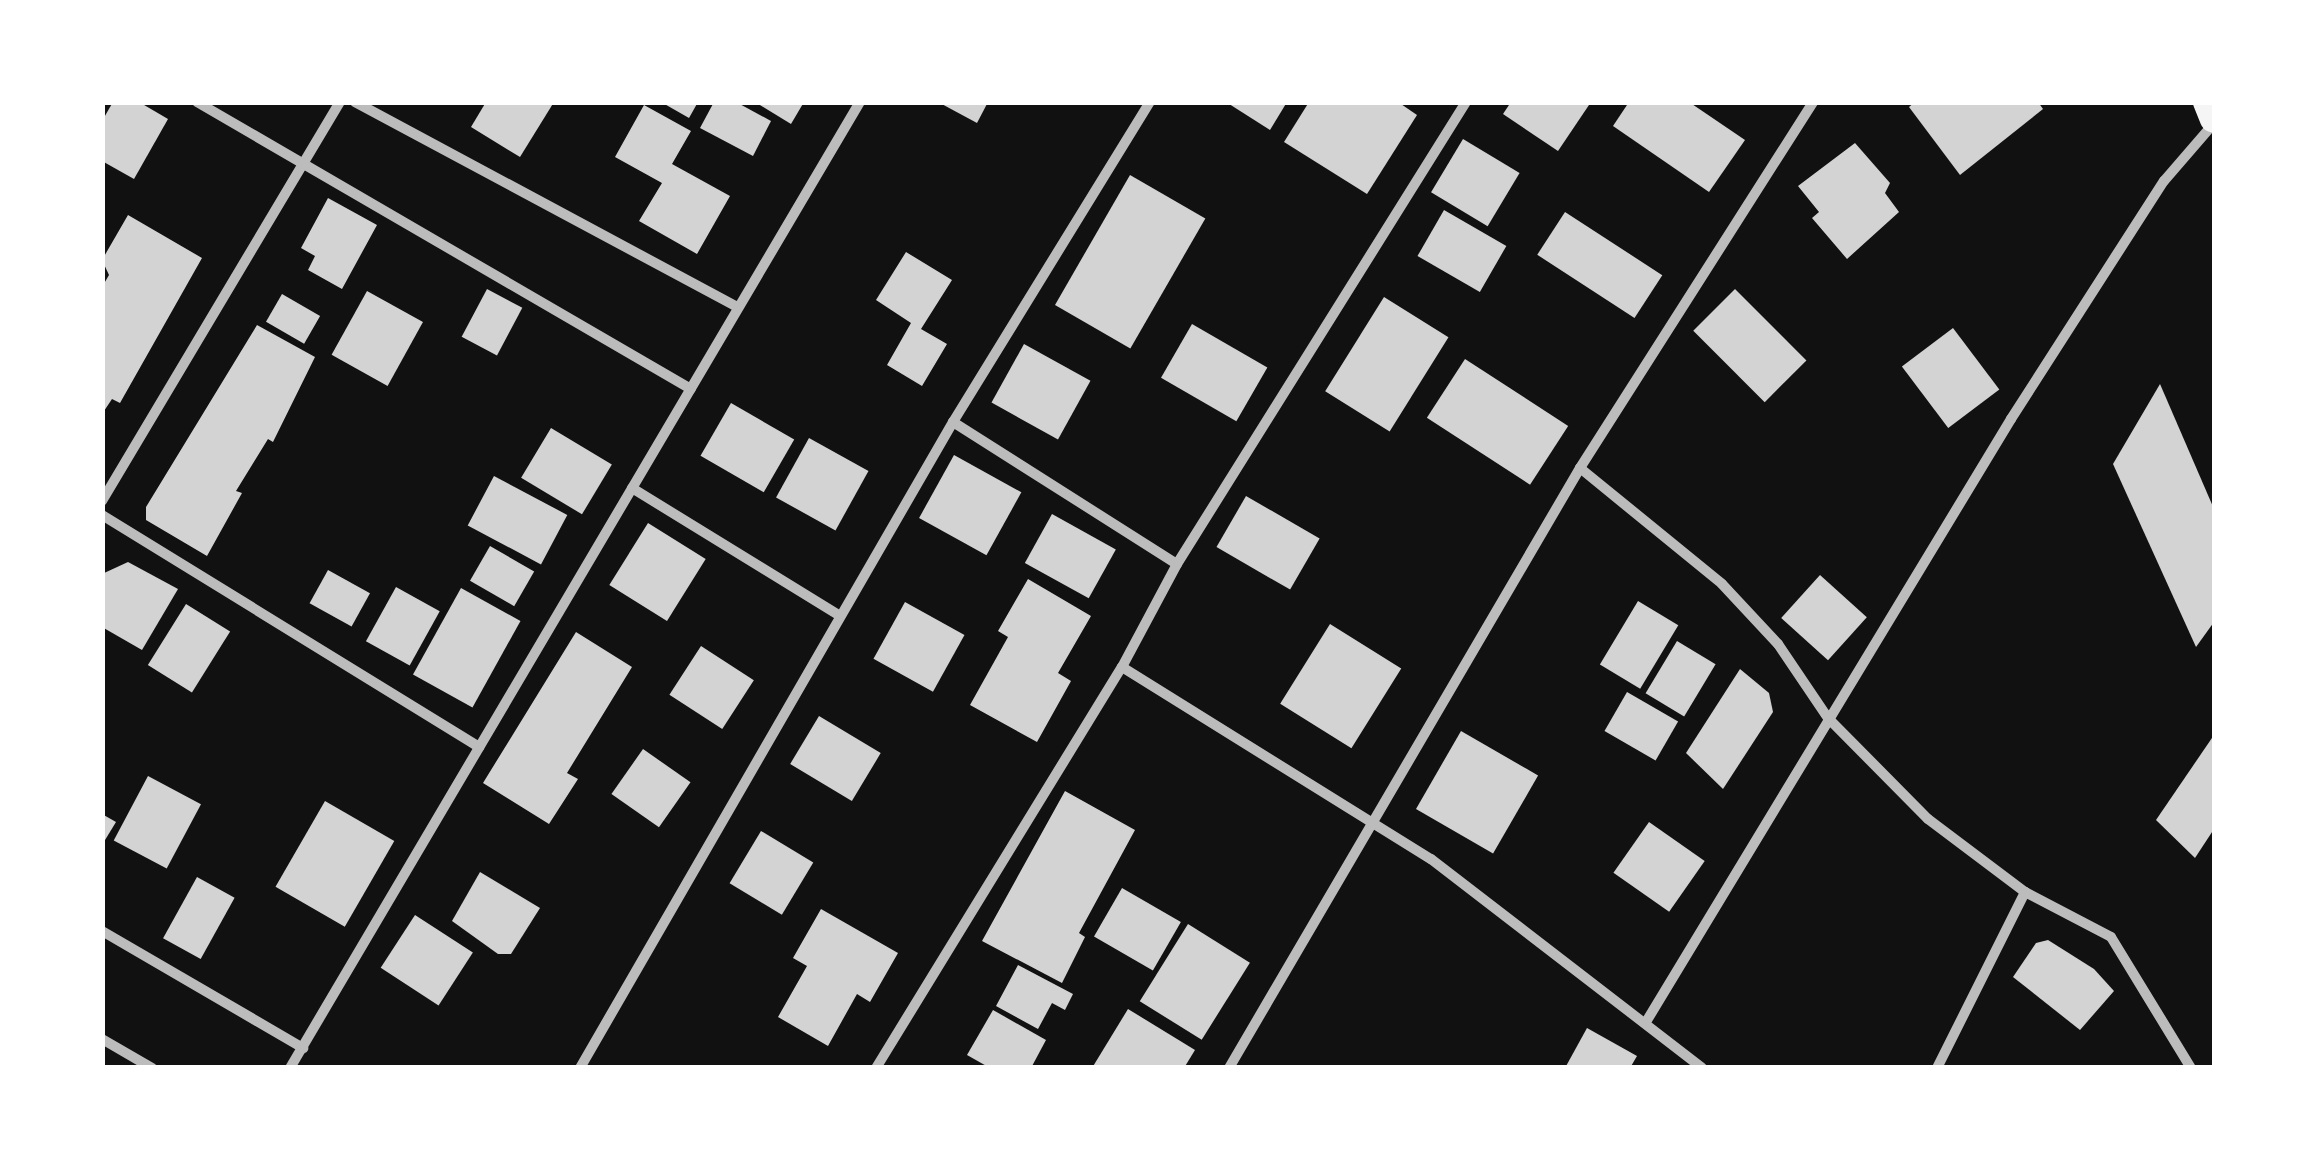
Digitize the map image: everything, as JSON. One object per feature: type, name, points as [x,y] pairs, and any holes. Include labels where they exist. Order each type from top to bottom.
[{"type":"highway","points":[[2207,102],[2214,120]]},
{"type":"street","points":[[197,102],[691,390]]},
{"type":"street","points":[[102,501],[340,102]]},
{"type":"street","points":[[355,102],[736,306]]},
{"type":"street","points":[[290,1068],[691,390],[736,306],[860,102]]},
{"type":"street","points":[[580,1068],[952,422],[1150,102]]},
{"type":"street","points":[[876,1068],[1122,666],[1177,564],[1466,102]]},
{"type":"street","points":[[1229,1068],[1580,468],[1812,102]]},
{"type":"street","points":[[1646,1022],[1828,718],[2154,197],[2214,120]]},
{"type":"street","points":[[952,422],[1177,564]]},
{"type":"street","points":[[1580,468],[1722,584],[1778,644],[1828,718],[1928,819],[2025,892],[2111,937],[2191,1068]]},
{"type":"street","points":[[632,488],[840,616]]},
{"type":"street","points":[[102,514],[479,747]]},
{"type":"street","points":[[1122,666],[1371,822],[1646,1022],[1702,1068]]},
{"type":"street","points":[[1937,1068],[2025,892]]},
{"type":"street","points":[[103,932],[303,1048]]},
{"type":"street","points":[[102,1038],[152,1068]]},
{"type":"building","points":[[113,102],[139,102],[168,119],[134,179],[102,161],[102,121]]},
{"type":"building","points":[[486,102],[554,102],[520,157],[471,127]]},
{"type":"building","points":[[661,102],[698,102],[689,118]]},
{"type":"building","points":[[714,102],[736,102],[771,121],[753,156],[700,128]]},
{"type":"building","points":[[755,102],[804,102],[791,124]]},
{"type":"building","points":[[938,102],[988,102],[977,123]]},
{"type":"building","points":[[1226,102],[1287,102],[1270,130]]},
{"type":"building","points":[[1309,102],[1398,102],[1417,115],[1367,194],[1284,142]]},
{"type":"building","points":[[1511,102],[1591,102],[1558,151],[1503,114]]},
{"type":"building","points":[[1629,102],[1689,102],[1745,140],[1709,192],[1613,126]]},
{"type":"building","points":[[1915,102],[2038,102],[2043,109],[1960,175],[1909,107]]},
{"type":"building","points":[[644,105],[691,131],[672,164],[730,196],[697,254],[639,221],[662,183],[615,157]]},
{"type":"building","points":[[1463,139],[1520,173],[1488,226],[1431,192]]},
{"type":"building","points":[[1855,143],[1890,183],[1885,193],[1899,212],[1847,259],[1812,218],[1819,212],[1798,186]]},
{"type":"building","points":[[1130,175],[1205,218],[1130,348],[1055,305]]},
{"type":"building","points":[[328,198],[377,225],[342,289],[308,270],[315,256],[301,248]]},
{"type":"building","points":[[1444,210],[1506,246],[1480,292],[1418,256]]},
{"type":"building","points":[[1565,212],[1662,275],[1635,318],[1537,255]]},
{"type":"building","points":[[128,215],[202,258],[120,403],[112,399],[102,414],[102,287],[109,275],[102,260]]},
{"type":"building","points":[[906,252],[952,280],[921,329],[947,344],[922,386],[887,365],[911,323],[876,300]]},
{"type":"building","points":[[487,289],[522,308],[497,355],[462,337]]},
{"type":"building","points":[[1735,289],[1806,360],[1765,402],[1693,331]]},
{"type":"building","points":[[367,291],[423,322],[388,386],[332,355]]},
{"type":"building","points":[[282,294],[320,316],[304,344],[266,322]]},
{"type":"building","points":[[1384,297],[1448,337],[1390,431],[1325,391]]},
{"type":"building","points":[[1192,324],[1267,368],[1236,421],[1161,378]]},
{"type":"building","points":[[257,325],[315,357],[273,442],[268,439],[236,491],[242,493],[207,556],[146,520],[146,507]]},
{"type":"building","points":[[1953,328],[1999,389],[1948,428],[1902,367]]},
{"type":"building","points":[[1024,344],[1090,381],[1058,439],[992,403]]},
{"type":"building","points":[[1465,359],[1568,426],[1530,485],[1427,418]]},
{"type":"building","points":[[2160,384],[2214,509],[2214,622],[2196,647],[2113,464]]},
{"type":"building","points":[[731,403],[794,440],[764,492],[700,456]]},
{"type":"building","points":[[551,428],[612,465],[582,514],[521,478]]},
{"type":"building","points":[[809,438],[868,471],[836,530],[776,497]]},
{"type":"building","points":[[954,455],[1021,492],[986,555],[919,518]]},
{"type":"building","points":[[494,476],[567,515],[541,564],[468,525]]},
{"type":"building","points":[[1246,496],[1320,538],[1290,590],[1216,547]]},
{"type":"building","points":[[1052,514],[1116,549],[1089,598],[1025,563]]},
{"type":"building","points":[[648,523],[706,559],[667,621],[609,585]]},
{"type":"building","points":[[490,546],[534,571],[514,606],[470,581]]},
{"type":"building","points":[[128,562],[178,589],[142,650],[102,627],[102,574]]},
{"type":"building","points":[[328,570],[370,593],[352,627],[310,603]]},
{"type":"building","points":[[1820,575],[1867,617],[1828,660],[1781,618]]},
{"type":"building","points":[[1028,579],[1091,616],[1058,673],[1071,681],[1037,742],[970,705],[1008,637],[998,631]]},
{"type":"building","points":[[396,587],[440,611],[410,665],[366,641]]},
{"type":"building","points":[[461,588],[520,621],[472,708],[413,675]]},
{"type":"building","points":[[1638,601],[1678,625],[1640,689],[1600,664]]},
{"type":"building","points":[[905,602],[964,635],[933,692],[873,659]]},
{"type":"building","points":[[186,604],[230,632],[192,693],[148,665]]},
{"type":"building","points":[[1330,624],[1401,669],[1351,748],[1280,704]]},
{"type":"building","points":[[576,632],[632,667],[567,773],[578,779],[549,824],[483,783]]},
{"type":"building","points":[[1677,641],[1716,664],[1684,716],[1646,693]]},
{"type":"building","points":[[701,646],[754,680],[722,729],[669,695]]},
{"type":"building","points":[[1740,669],[1769,693],[1773,712],[1723,789],[1686,753]]},
{"type":"building","points":[[1627,692],[1678,722],[1656,760],[1604,731]]},
{"type":"building","points":[[819,716],[881,753],[852,801],[790,764]]},
{"type":"building","points":[[1461,731],[1538,776],[1493,853],[1416,809]]},
{"type":"building","points":[[2214,735],[2214,829],[2195,858],[2156,820]]},
{"type":"building","points":[[643,749],[691,782],[659,827],[611,794]]},
{"type":"building","points":[[148,776],[201,804],[167,869],[114,840]]},
{"type":"building","points":[[1065,791],[1135,830],[1079,933],[1085,937],[1062,983],[982,941]]},
{"type":"building","points":[[325,801],[394,841],[345,927],[276,887]]},
{"type":"building","points":[[102,814],[116,822],[102,845]]},
{"type":"building","points":[[1649,822],[1705,861],[1669,912],[1613,873]]},
{"type":"building","points":[[761,831],[813,862],[782,915],[730,883]]},
{"type":"building","points":[[480,872],[540,908],[511,954],[498,954],[452,921]]},
{"type":"building","points":[[197,877],[235,898],[201,959],[163,938]]},
{"type":"building","points":[[1122,888],[1181,922],[1153,970],[1094,936]]},
{"type":"building","points":[[821,909],[898,953],[870,1002],[857,994],[828,1046],[778,1017],[807,966],[793,958]]},
{"type":"building","points":[[415,915],[473,953],[439,1005],[381,968]]},
{"type":"building","points":[[1188,924],[1250,963],[1202,1040],[1140,1001]]},
{"type":"building","points":[[2048,940],[2094,969],[2114,991],[2080,1030],[2013,977],[2036,943]]},
{"type":"building","points":[[1018,965],[1073,994],[1065,1010],[1052,1003],[1038,1029],[996,1006]]},
{"type":"building","points":[[1128,1009],[1195,1050],[1184,1068],[1092,1068]]},
{"type":"building","points":[[993,1010],[1046,1040],[1031,1068],[990,1068],[967,1055]]},
{"type":"building","points":[[1587,1028],[1637,1056],[1630,1068],[1565,1068]]}]
